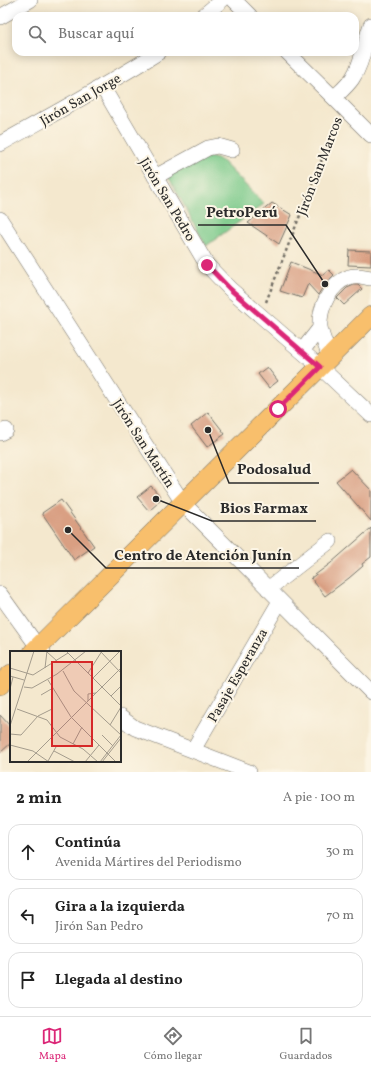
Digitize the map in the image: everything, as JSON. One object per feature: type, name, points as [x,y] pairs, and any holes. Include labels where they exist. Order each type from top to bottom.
[{"type":"main road","points":[[38,650],[371,316]]},
{"type":"main road","points":[[0,685],[10,675]]},
{"type":"street","points":[[0,17],[30,0]]},
{"type":"street","points":[[208,12],[222,0]]},
{"type":"street","points":[[234,0],[246,12]]},
{"type":"street","name":"Jirón San Marcos","points":[[338,102],[357,72],[371,25]]},
{"type":"street","name":"Jirón San Jorge","points":[[0,144],[153,56]]},
{"type":"street","points":[[291,56],[371,135]]},
{"type":"street","name":"Jirón San Pedro","points":[[102,86],[207,265],[230,289],[302,351],[325,362],[371,415]]},
{"type":"street","points":[[155,177],[208,148],[218,146],[232,150]]},
{"type":"street","name":"Jirón San Martín","points":[[0,219],[6,241],[183,503],[371,692]]},
{"type":"street","points":[[325,362],[320,328],[322,308],[331,290],[350,276],[371,278]]},
{"type":"street","points":[[302,351],[320,328]]},
{"type":"street","points":[[268,589],[330,542]]},
{"type":"street","points":[[0,594],[38,650]]},
{"type":"street","name":"Pasaje Esperanza","points":[[193,750],[280,600]]},
{"type":"street","points":[[121,718],[135,728],[249,772]]},
{"type":"path","name":"Jirón San Marcos","points":[[261,316],[338,102]]},
{"type":"green space","points":[[210,157],[222,161],[264,204],[206,246],[168,176],[191,163]]},
{"type":"building","points":[[272,203],[292,215],[279,244],[248,223]]},
{"type":"building","points":[[349,250],[371,251],[371,266],[348,265]]},
{"type":"building","points":[[291,262],[323,275],[329,270],[334,275],[324,285],[318,295],[308,284],[302,298],[280,291]]},
{"type":"building","points":[[358,285],[362,289],[344,305],[337,298],[347,288]]},
{"type":"building","points":[[267,367],[278,381],[269,388],[258,374]]},
{"type":"building","points":[[208,412],[225,434],[207,447],[191,426]]},
{"type":"building","points":[[351,469],[371,490],[371,521],[336,481]]},
{"type":"building","points":[[151,486],[160,496],[159,502],[149,511],[137,497]]},
{"type":"building","points":[[61,500],[94,546],[74,560],[42,513]]},
{"type":"building","points":[[371,528],[371,557],[349,578],[325,596],[311,578],[331,563]]},
{"type":"building","points":[[0,715],[10,726],[10,744],[0,753]]},
{"type":"place","name":"PetroPerú","points":[[325,284]]},
{"type":"place","name":"Podosalud","points":[[208,430]]},
{"type":"place","name":"Bios Farmax","points":[[156,499]]},
{"type":"place","name":"Centro de Atención Junín","points":[[68,530]]},
{"type":"route","points":[[207,265],[230,289],[320,367],[278,409]]}]
